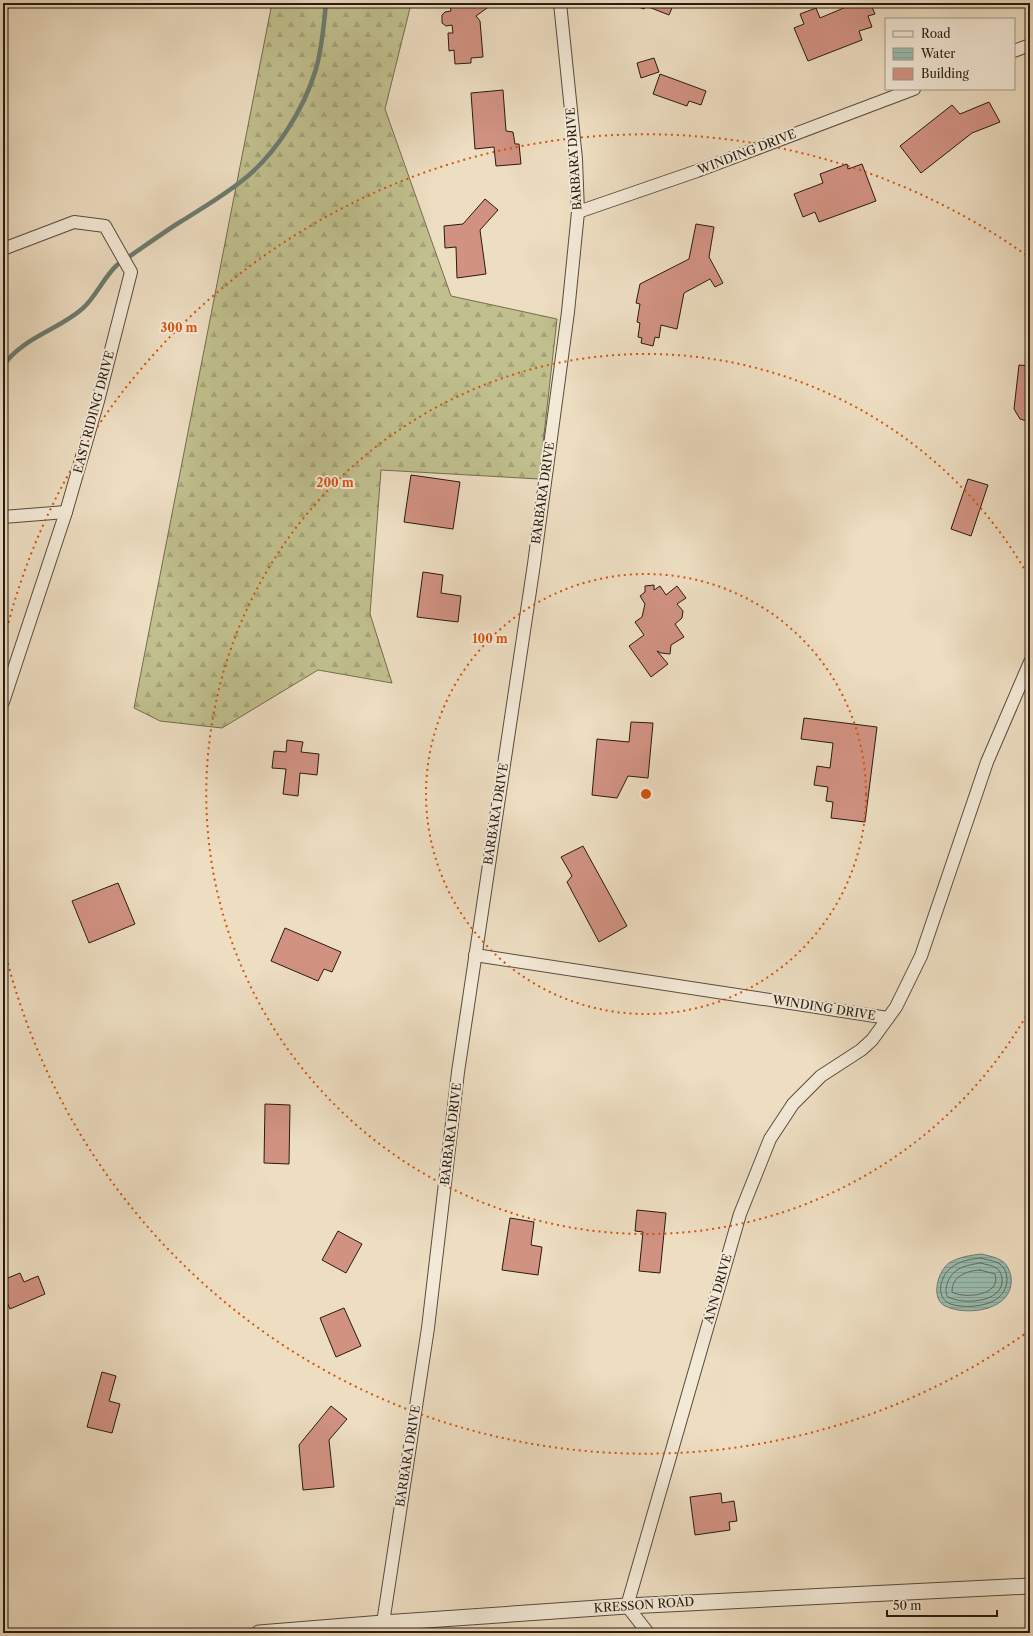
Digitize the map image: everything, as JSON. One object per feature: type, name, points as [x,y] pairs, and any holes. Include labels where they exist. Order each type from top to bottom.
[{"type":"street","name":"BARBARA DRIVE","points":[[383,1623],[428,1328],[456,1086],[534,564],[567,318],[578,212],[576,159],[560,3]]},
{"type":"street","points":[[1015,51],[1030,45]]},
{"type":"street","name":"WINDING DRIVE","points":[[578,212],[697,171],[911,90]]},
{"type":"street","name":"EAST RIDING DRIVE","points":[[3,249],[74,222],[105,226],[131,272],[98,401],[66,512],[3,702]]},
{"type":"street","points":[[3,517],[66,512]]},
{"type":"street","name":"WINDING DRIVE","points":[[475,954],[888,1018],[896,1007],[921,956],[987,762],[1030,662]]},
{"type":"street","name":"ANN DRIVE","points":[[627,1606],[740,1214],[770,1139],[793,1104],[821,1076],[861,1050],[872,1040],[888,1018]]},
{"type":"street","name":"KRESSON ROAD","points":[[259,1633],[627,1606],[1030,1586]]},
{"type":"street","points":[[627,1606],[648,1633]]},
{"type":"green space","points":[[272,3],[410,3],[385,109],[451,296],[557,319],[539,479],[381,470],[370,614],[392,683],[318,670],[222,728],[160,721],[134,708]]},
{"type":"water","points":[[982,1254],[1000,1260],[1008,1268],[1011,1277],[1010,1288],[1006,1297],[998,1304],[977,1310],[966,1311],[945,1306],[940,1302],[938,1297],[937,1284],[945,1267],[957,1259]]},
{"type":"building","points":[[462,3],[494,3],[476,16],[480,21],[483,57],[471,58],[471,63],[455,64],[454,50],[449,51],[448,33],[453,33],[452,25],[446,26],[442,23],[442,15],[445,12],[451,11],[450,5]]},
{"type":"building","points":[[627,3],[674,3],[669,15],[646,6],[644,9]]},
{"type":"building","points":[[845,3],[878,3],[879,4],[872,7],[875,14],[868,16],[872,27],[859,31],[862,40],[808,61],[794,28],[804,24],[800,14],[816,8],[820,18],[846,7]]},
{"type":"building","points":[[654,58],[659,72],[641,78],[637,63]]},
{"type":"building","points":[[660,74],[706,91],[701,105],[689,101],[687,106],[653,94]]},
{"type":"building","points":[[503,90],[506,131],[513,132],[515,144],[519,144],[521,164],[496,166],[494,147],[475,149],[471,93]]},
{"type":"building","points":[[989,102],[1000,122],[972,133],[921,173],[900,146],[952,105],[960,114]]},
{"type":"building","points":[[847,164],[848,169],[862,164],[876,201],[819,222],[815,212],[803,217],[794,194],[823,183],[820,174]]},
{"type":"building","points":[[485,199],[498,210],[480,230],[486,274],[457,278],[456,247],[445,248],[444,226],[463,224]]},
{"type":"building","points":[[696,224],[714,227],[709,257],[723,283],[715,287],[710,279],[684,293],[677,329],[661,325],[659,338],[655,337],[653,346],[641,343],[642,338],[638,337],[640,323],[637,322],[640,304],[636,303],[640,284],[689,259]]},
{"type":"building","points":[[1019,365],[1030,366],[1030,422],[1020,419],[1014,409]]},
{"type":"building","points":[[411,475],[460,482],[453,529],[404,522]]},
{"type":"building","points":[[968,479],[988,485],[971,536],[951,529]]},
{"type":"building","points":[[423,572],[443,575],[441,593],[461,596],[458,622],[417,617]]},
{"type":"building","points":[[654,585],[654,590],[660,586],[666,595],[677,586],[686,598],[677,604],[683,611],[682,618],[675,624],[684,637],[671,645],[670,654],[657,651],[668,664],[651,677],[629,646],[644,635],[635,622],[642,617],[645,604],[640,596],[645,592],[645,586]]},
{"type":"building","points":[[804,718],[877,727],[865,822],[831,818],[833,802],[826,801],[828,787],[814,785],[817,766],[830,768],[833,743],[801,739]]},
{"type":"building","points":[[631,722],[653,723],[648,778],[628,776],[617,798],[592,795],[597,739],[629,742]]},
{"type":"building","points":[[287,740],[303,742],[301,752],[319,754],[317,775],[300,773],[298,796],[283,794],[286,769],[272,768],[274,751],[286,752]]},
{"type":"building","points":[[583,846],[627,926],[599,942],[567,882],[572,876],[561,857]]},
{"type":"building","points":[[118,883],[135,924],[89,943],[72,901]]},
{"type":"building","points":[[285,928],[341,952],[332,972],[324,969],[318,981],[271,961]]},
{"type":"building","points":[[265,1104],[290,1105],[289,1164],[264,1163]]},
{"type":"building","points":[[637,1210],[666,1213],[660,1273],[639,1271],[643,1232],[635,1231]]},
{"type":"building","points":[[510,1218],[534,1222],[531,1245],[542,1247],[538,1275],[502,1270]]},
{"type":"building","points":[[338,1231],[362,1244],[346,1273],[322,1260]]},
{"type":"building","points":[[20,1273],[24,1282],[38,1276],[45,1294],[10,1309],[3,1293],[3,1280]]},
{"type":"building","points":[[344,1308],[361,1346],[336,1357],[320,1318]]},
{"type":"building","points":[[102,1372],[116,1376],[109,1401],[120,1404],[112,1433],[87,1427]]},
{"type":"building","points":[[331,1406],[347,1419],[329,1440],[334,1487],[303,1490],[299,1445]]},
{"type":"building","points":[[721,1493],[722,1503],[734,1501],[737,1521],[729,1522],[730,1530],[695,1535],[690,1497]]},
{"type":"waterway","points":[[3,366],[20,348],[62,323],[82,309],[117,265],[228,191],[243,180],[267,157],[287,130],[311,84],[320,53],[326,3]]}]
